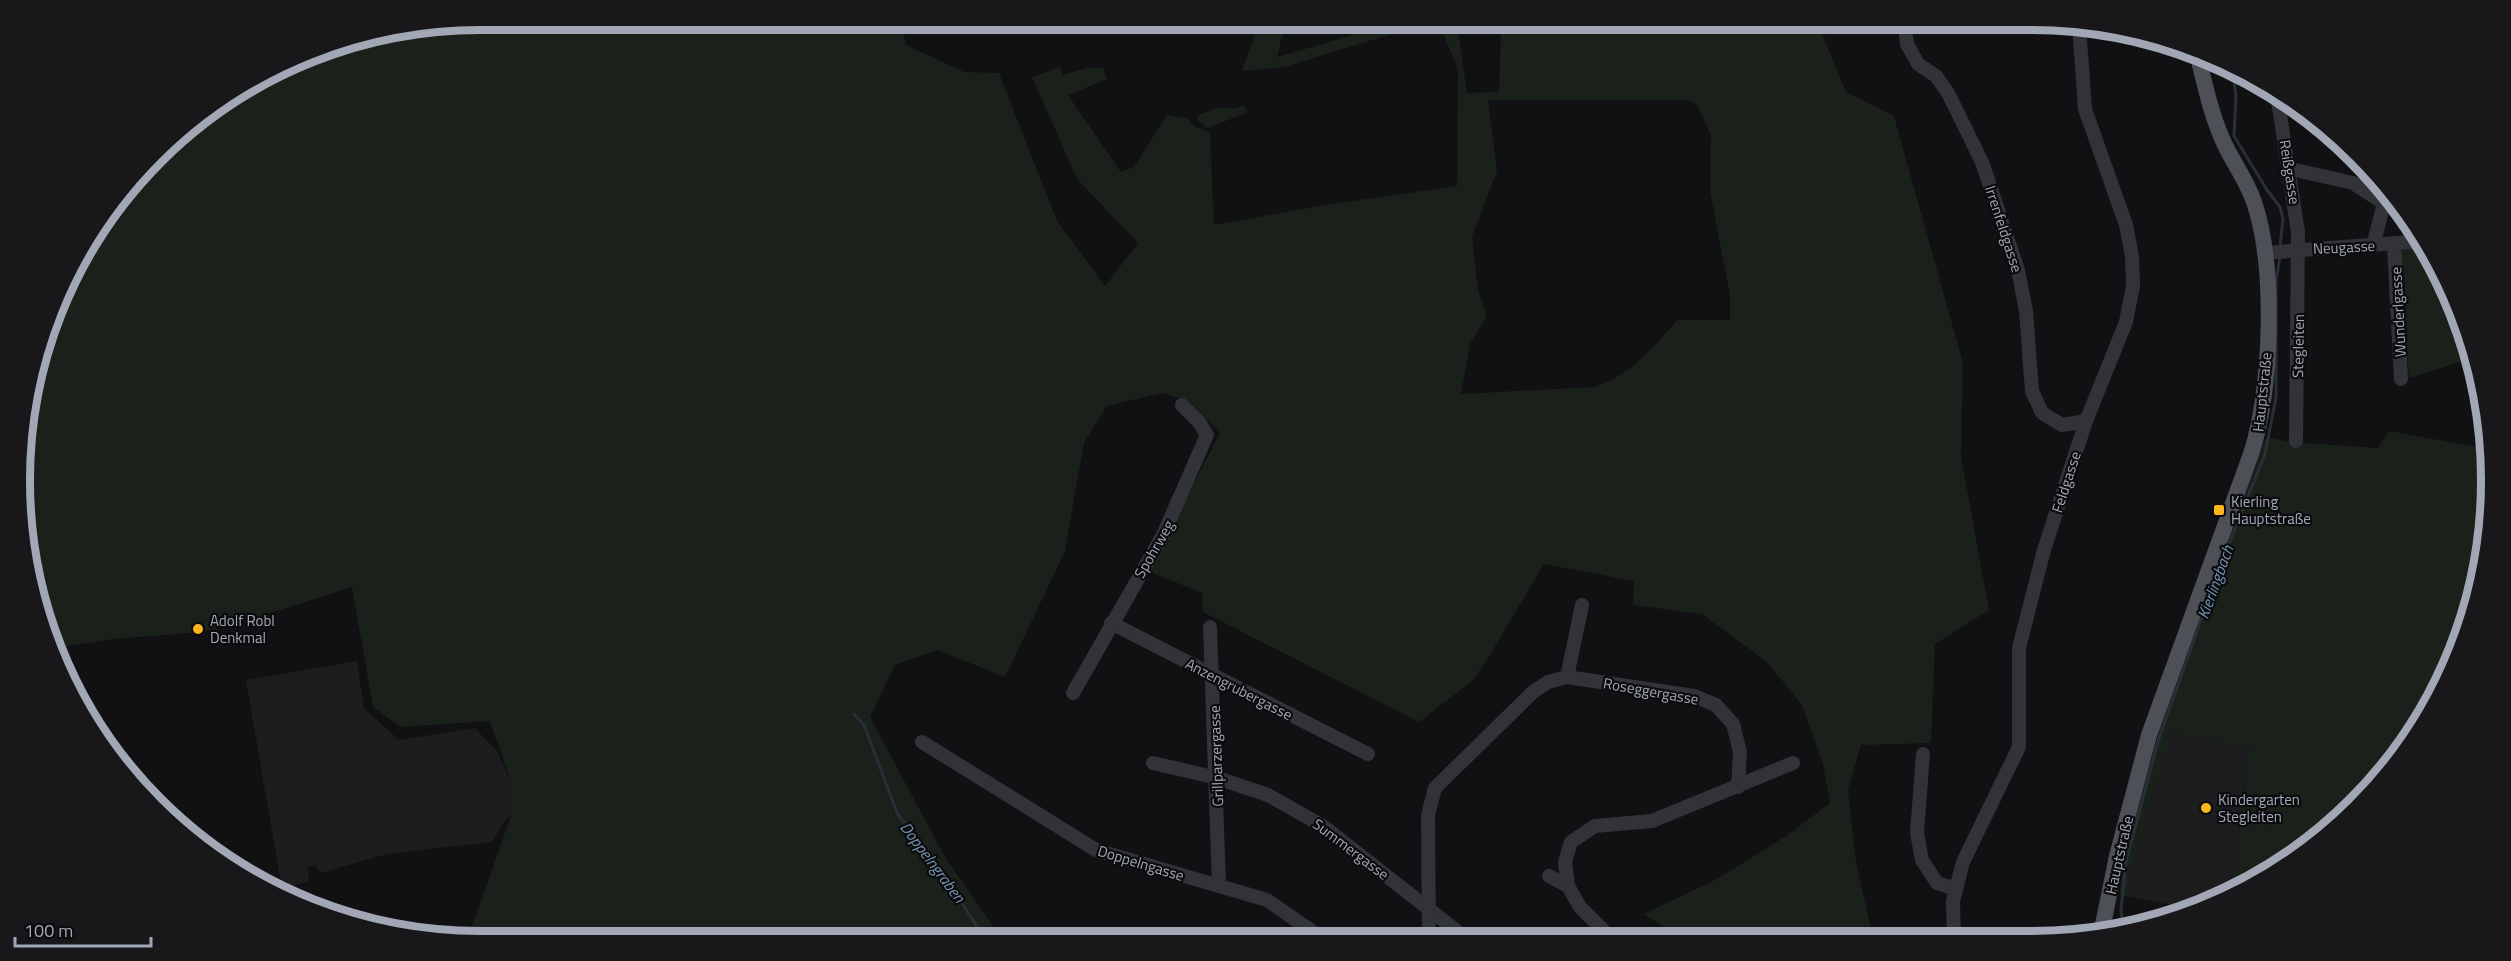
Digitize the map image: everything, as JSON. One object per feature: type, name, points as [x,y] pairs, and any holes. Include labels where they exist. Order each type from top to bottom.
[{"type":"main road","name":"Hauptstraße","points":[[2104,924],[2117,856],[2149,735],[2259,432],[2266,361],[2264,253],[2253,200],[2218,130],[2200,63]]},
{"type":"street","name":"Irrenfeldgasse","points":[[1906,30],[1907,44],[1918,64],[1935,76],[1948,93],[1982,162],[2000,213],[2018,270],[2026,311],[2032,392],[2042,413],[2062,425],[2086,421]]},
{"type":"street","name":"Feldgasse","points":[[1954,931],[1956,889],[1963,862],[2019,747],[2019,648],[2044,550],[2086,421],[2126,322],[2133,286],[2132,256],[2126,225],[2085,109],[2080,33]]},
{"type":"street","name":"Reißgasse","points":[[2279,105],[2291,169],[2294,250]]},
{"type":"street","points":[[2291,169],[2353,183],[2379,195]]},
{"type":"street","points":[[2373,246],[2386,203]]},
{"type":"street","name":"Neugasse","points":[[2264,253],[2413,242]]},
{"type":"street","name":"Wunderlgasse","points":[[2394,245],[2401,379]]},
{"type":"street","name":"Stegleiten","points":[[2294,250],[2296,441]]},
{"type":"street","name":"Spohrweg","points":[[1073,693],[1163,535],[1207,435],[1199,422],[1182,405]]},
{"type":"street","points":[[1567,677],[1582,605]]},
{"type":"street","name":"Anzengrubergasse","points":[[1111,623],[1368,754]]},
{"type":"street","name":"Grillparzergasse","points":[[1210,627],[1219,886]]},
{"type":"street","name":"Roseggergasse","points":[[1429,909],[1428,815],[1436,788],[1533,692],[1548,682],[1567,677],[1694,696],[1716,705],[1733,724],[1740,752],[1738,787]]},
{"type":"street","name":"Doppelngasse","points":[[922,742],[1096,850],[1267,900],[1312,931]]},
{"type":"street","points":[[1923,754],[1917,833],[1922,860],[1936,883],[1956,889]]},
{"type":"street","name":"Summergasse","points":[[1152,763],[1217,778],[1268,795],[1323,826],[1457,931]]},
{"type":"street","points":[[1604,931],[1580,907],[1568,886],[1565,862],[1571,842],[1595,826],[1652,821],[1793,763]]},
{"type":"street","points":[[1549,876],[1568,886]]},
{"type":"street","points":[[1429,909],[1429,931]]},
{"type":"street","points":[[1304,931],[1308,928]]},
{"type":"shaded area","points":[[480,30],[902,30],[906,45],[964,72],[999,73],[1057,221],[1105,286],[1138,243],[1077,179],[1032,77],[1060,67],[1062,75],[1087,68],[1103,68],[1107,79],[1068,95],[1121,172],[1134,167],[1167,115],[1188,119],[1195,127],[1210,132],[1214,225],[1325,205],[1457,186],[1458,70],[1442,30],[1462,30],[1458,32],[1467,93],[1499,92],[1501,32],[1499,30],[1820,30],[1846,92],[1894,116],[1963,363],[1961,456],[1989,610],[1935,644],[1931,743],[1861,745],[1848,790],[1856,862],[1871,931],[1670,931],[1644,914],[1717,879],[1789,834],[1830,803],[1823,764],[1802,705],[1767,662],[1702,614],[1633,605],[1634,581],[1544,564],[1472,681],[1419,722],[1203,612],[1202,593],[1148,571],[1220,433],[1189,401],[1162,393],[1107,406],[1084,442],[1065,551],[1005,677],[937,650],[895,665],[870,717],[945,857],[997,931],[470,931],[511,816],[511,782],[490,721],[401,727],[373,707],[352,587],[233,625],[201,632],[114,639],[67,646],[67,660],[45,597],[39,568],[31,510],[31,451],[39,393],[54,336],[76,281],[106,230],[142,183],[183,142],[230,106],[281,76],[364,45],[422,34]],"holes":[[[1488,100],[1688,100],[1698,106],[1711,136],[1710,191],[1730,296],[1730,320],[1677,320],[1640,360],[1620,375],[1595,387],[1461,394],[1470,344],[1487,316],[1478,290],[1472,237],[1497,171]]]},
{"type":"shaded area","points":[[1256,30],[1284,30],[1277,57],[1370,30],[1405,30],[1284,67],[1242,71]]},
{"type":"shaded area","points":[[1244,105],[1248,112],[1208,128],[1197,120],[1199,115],[1217,108],[1235,108]]},
{"type":"shaded area","points":[[2415,246],[2421,255],[2447,308],[2465,361],[2409,378],[2399,248]]},
{"type":"shaded area","points":[[2389,431],[2480,447],[2480,510],[2466,597],[2447,653],[2421,706],[2388,755],[2369,778],[2328,819],[2281,855],[2233,883],[2249,746],[2172,733],[2133,868],[2130,897],[2120,895],[2121,868],[2166,707],[2266,437],[2292,442],[2378,448]]},
{"type":"shaded area","points":[[357,661],[364,708],[399,740],[475,728],[497,751],[511,782],[511,816],[506,819],[492,842],[387,854],[320,873],[315,865],[308,867],[309,881],[287,888],[281,885],[246,680]]},
{"type":"shaded area","points":[[2172,733],[2249,745],[2233,883],[2177,906],[2130,897],[2133,868]]},
{"type":"shaded area","points":[[451,924],[451,930],[438,929]]},
{"type":"waterway","name":"Kierlingbach","points":[[2234,78],[2236,96],[2234,136],[2280,207],[2283,219],[2280,247]]},
{"type":"waterway","name":"Kierlingbach","points":[[2122,921],[2121,910],[2126,862],[2158,741],[2221,564],[2265,454],[2276,397],[2276,280],[2280,257]]},
{"type":"waterway","name":"Doppelngraben","points":[[854,714],[864,725],[898,815],[925,846],[981,931]]},
{"type":"place","name":"Kierling Hauptstraße","points":[[2219,510]]},
{"type":"place","name":"Adolf Robl Denkmal","points":[[198,629]]},
{"type":"place","name":"Kindergarten Stegleiten","points":[[2206,808]]}]
